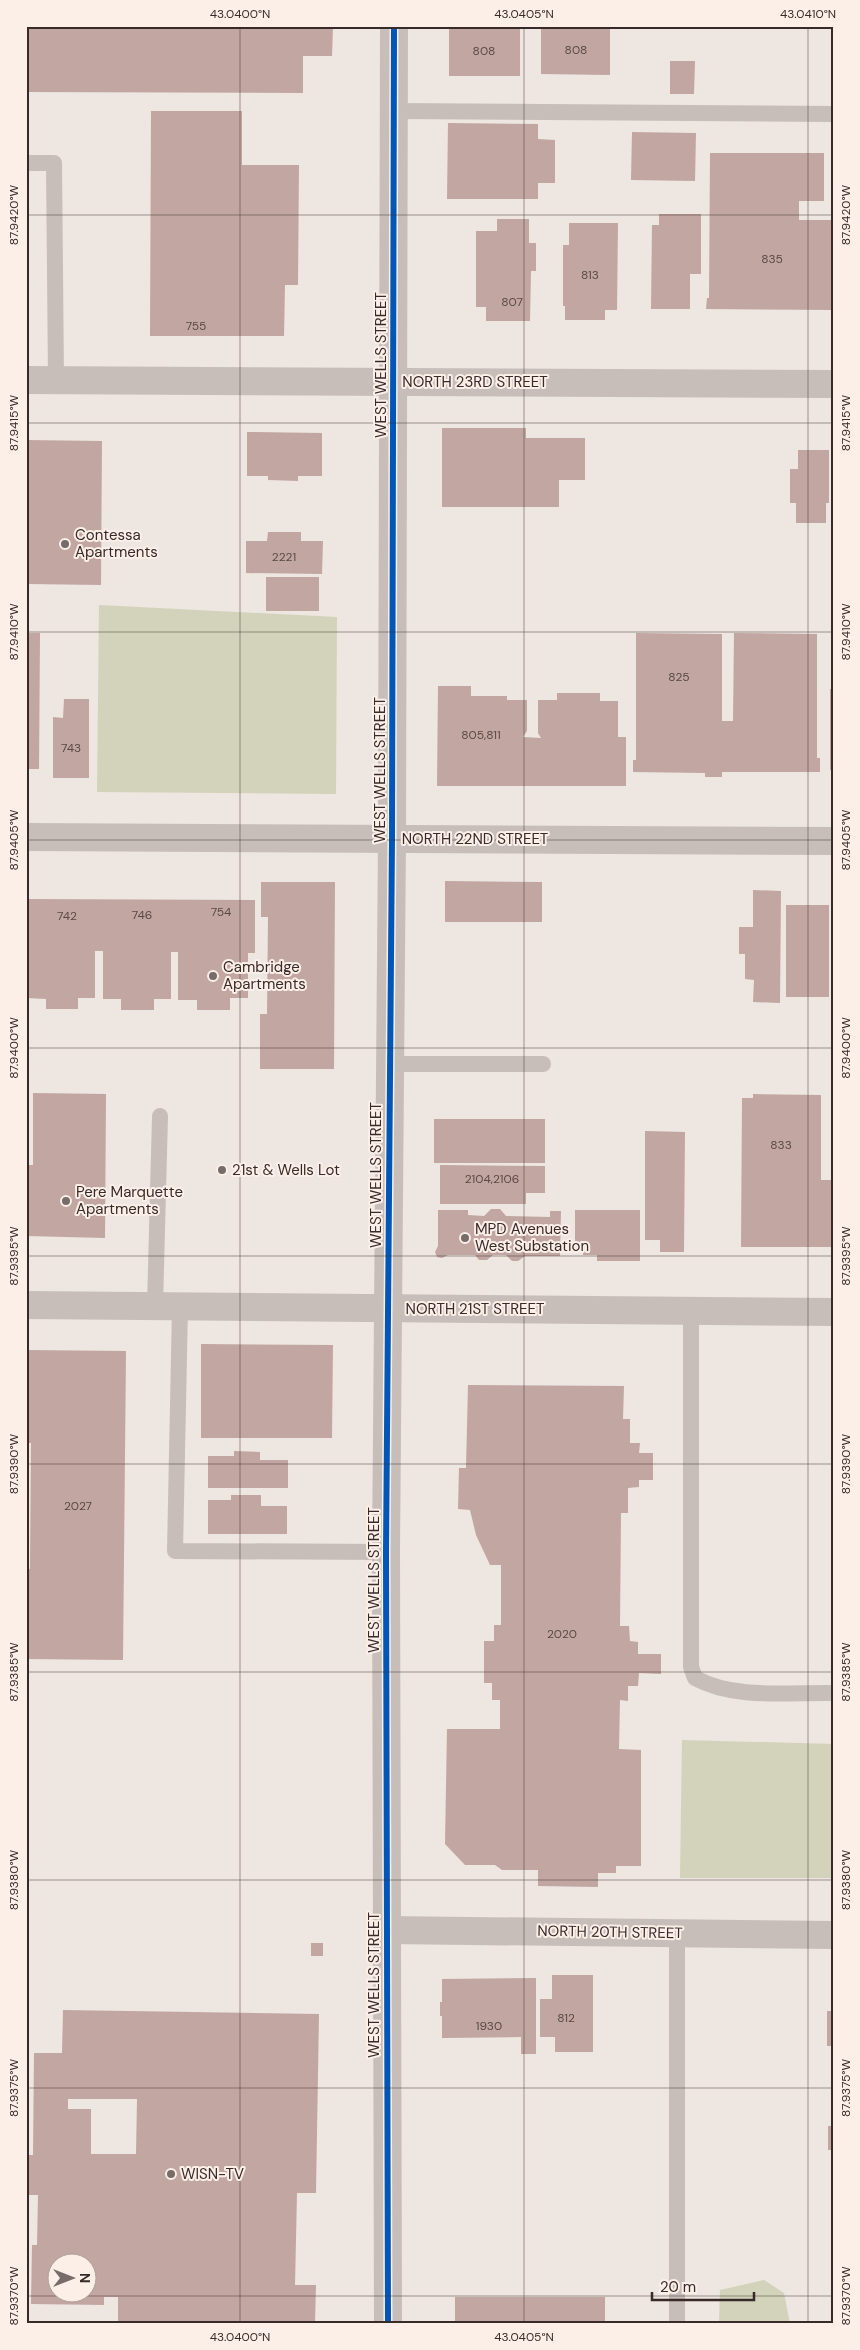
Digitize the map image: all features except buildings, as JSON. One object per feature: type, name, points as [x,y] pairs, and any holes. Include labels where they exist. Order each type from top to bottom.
[{"type":"street","name":"WEST WELLS STREET","points":[[388,2324],[386,1552],[392,838],[394,26]]},
{"type":"street","name":"NORTH 23RD STREET","points":[[26,380],[834,384]]},
{"type":"street","name":"NORTH 22ND STREET","points":[[26,837],[834,841]]},
{"type":"street","name":"NORTH 21ST STREET","points":[[26,1305],[834,1312]]},
{"type":"street","name":"NORTH 20TH STREET","points":[[386,1930],[834,1935]]},
{"type":"lane","points":[[394,111],[834,114]]},
{"type":"lane","points":[[26,163],[54,162],[56,380]]},
{"type":"lane","points":[[390,1064],[543,1064]]},
{"type":"lane","points":[[160,1116],[175,1551],[386,1552]]},
{"type":"lane","points":[[692,1310],[692,1667],[695,1678],[709,1686],[746,1692],[834,1693]]},
{"type":"lane","points":[[677,1933],[677,2324]]},
{"type":"green space","points":[[99,605],[337,617],[336,794],[97,792]]},
{"type":"green space","points":[[682,1740],[834,1744],[834,1878],[680,1878]]},
{"type":"green space","points":[[764,2280],[784,2293],[790,2324],[719,2324],[720,2290]]},
{"type":"cycle path","points":[[388,2324],[386,1552],[392,838],[394,26]]},
{"type":"place","name":"Contessa Apartments","points":[[65,544]]},
{"type":"place","name":"Cambridge Apartments","points":[[213,976]]},
{"type":"place","name":"21st & Wells Lot","points":[[222,1170]]},
{"type":"place","name":"Pere Marquette Apartments","points":[[66,1201]]},
{"type":"place","name":"MPD Avenues West Substation","points":[[465,1238]]},
{"type":"place","name":"WISN-TV","points":[[171,2174]]}]
